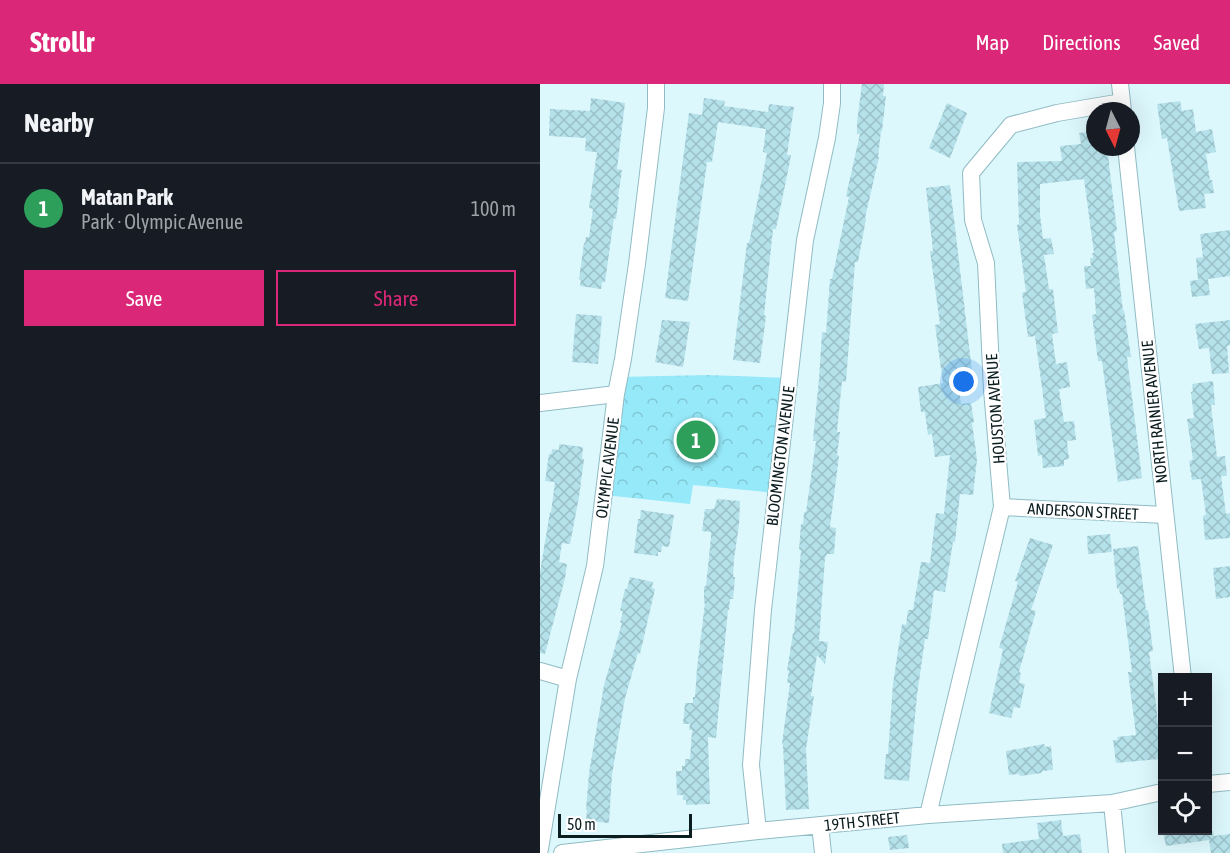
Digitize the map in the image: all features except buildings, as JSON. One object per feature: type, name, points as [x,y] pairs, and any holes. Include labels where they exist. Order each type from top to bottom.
[{"type":"street","name":"OLYMPIC AVENUE","points":[[540,849],[568,679],[595,566],[616,394],[637,264],[656,108],[656,84]]},
{"type":"street","name":"BLOOMINGTON AVENUE","points":[[758,831],[751,765],[763,610],[805,240],[827,138],[832,84]]},
{"type":"street","points":[[1120,84],[1122,102]]},
{"type":"street","name":"HOUSTON AVENUE","points":[[928,815],[1002,507],[992,390],[986,263],[974,220],[971,173],[1011,125],[1057,112],[1086,110]]},
{"type":"street","name":"NORTH RAINIER AVENUE","points":[[1127,156],[1182,673]]},
{"type":"street","points":[[540,403],[616,394]]},
{"type":"street","name":"ANDERSON STREET","points":[[1002,507],[1165,515]]},
{"type":"street","points":[[540,671],[568,679]]},
{"type":"street","points":[[1212,784],[1230,782]]},
{"type":"street","name":"19TH STREET","points":[[562,853],[928,815],[1112,803],[1158,793]]},
{"type":"street","points":[[1112,803],[1117,853]]},
{"type":"street","points":[[820,825],[822,853]]},
{"type":"green space","points":[[707,375],[789,378],[776,493],[693,485],[690,504],[604,495],[619,377]]},
{"type":"place","name":"Matan Park","points":[[696,440]]}]
